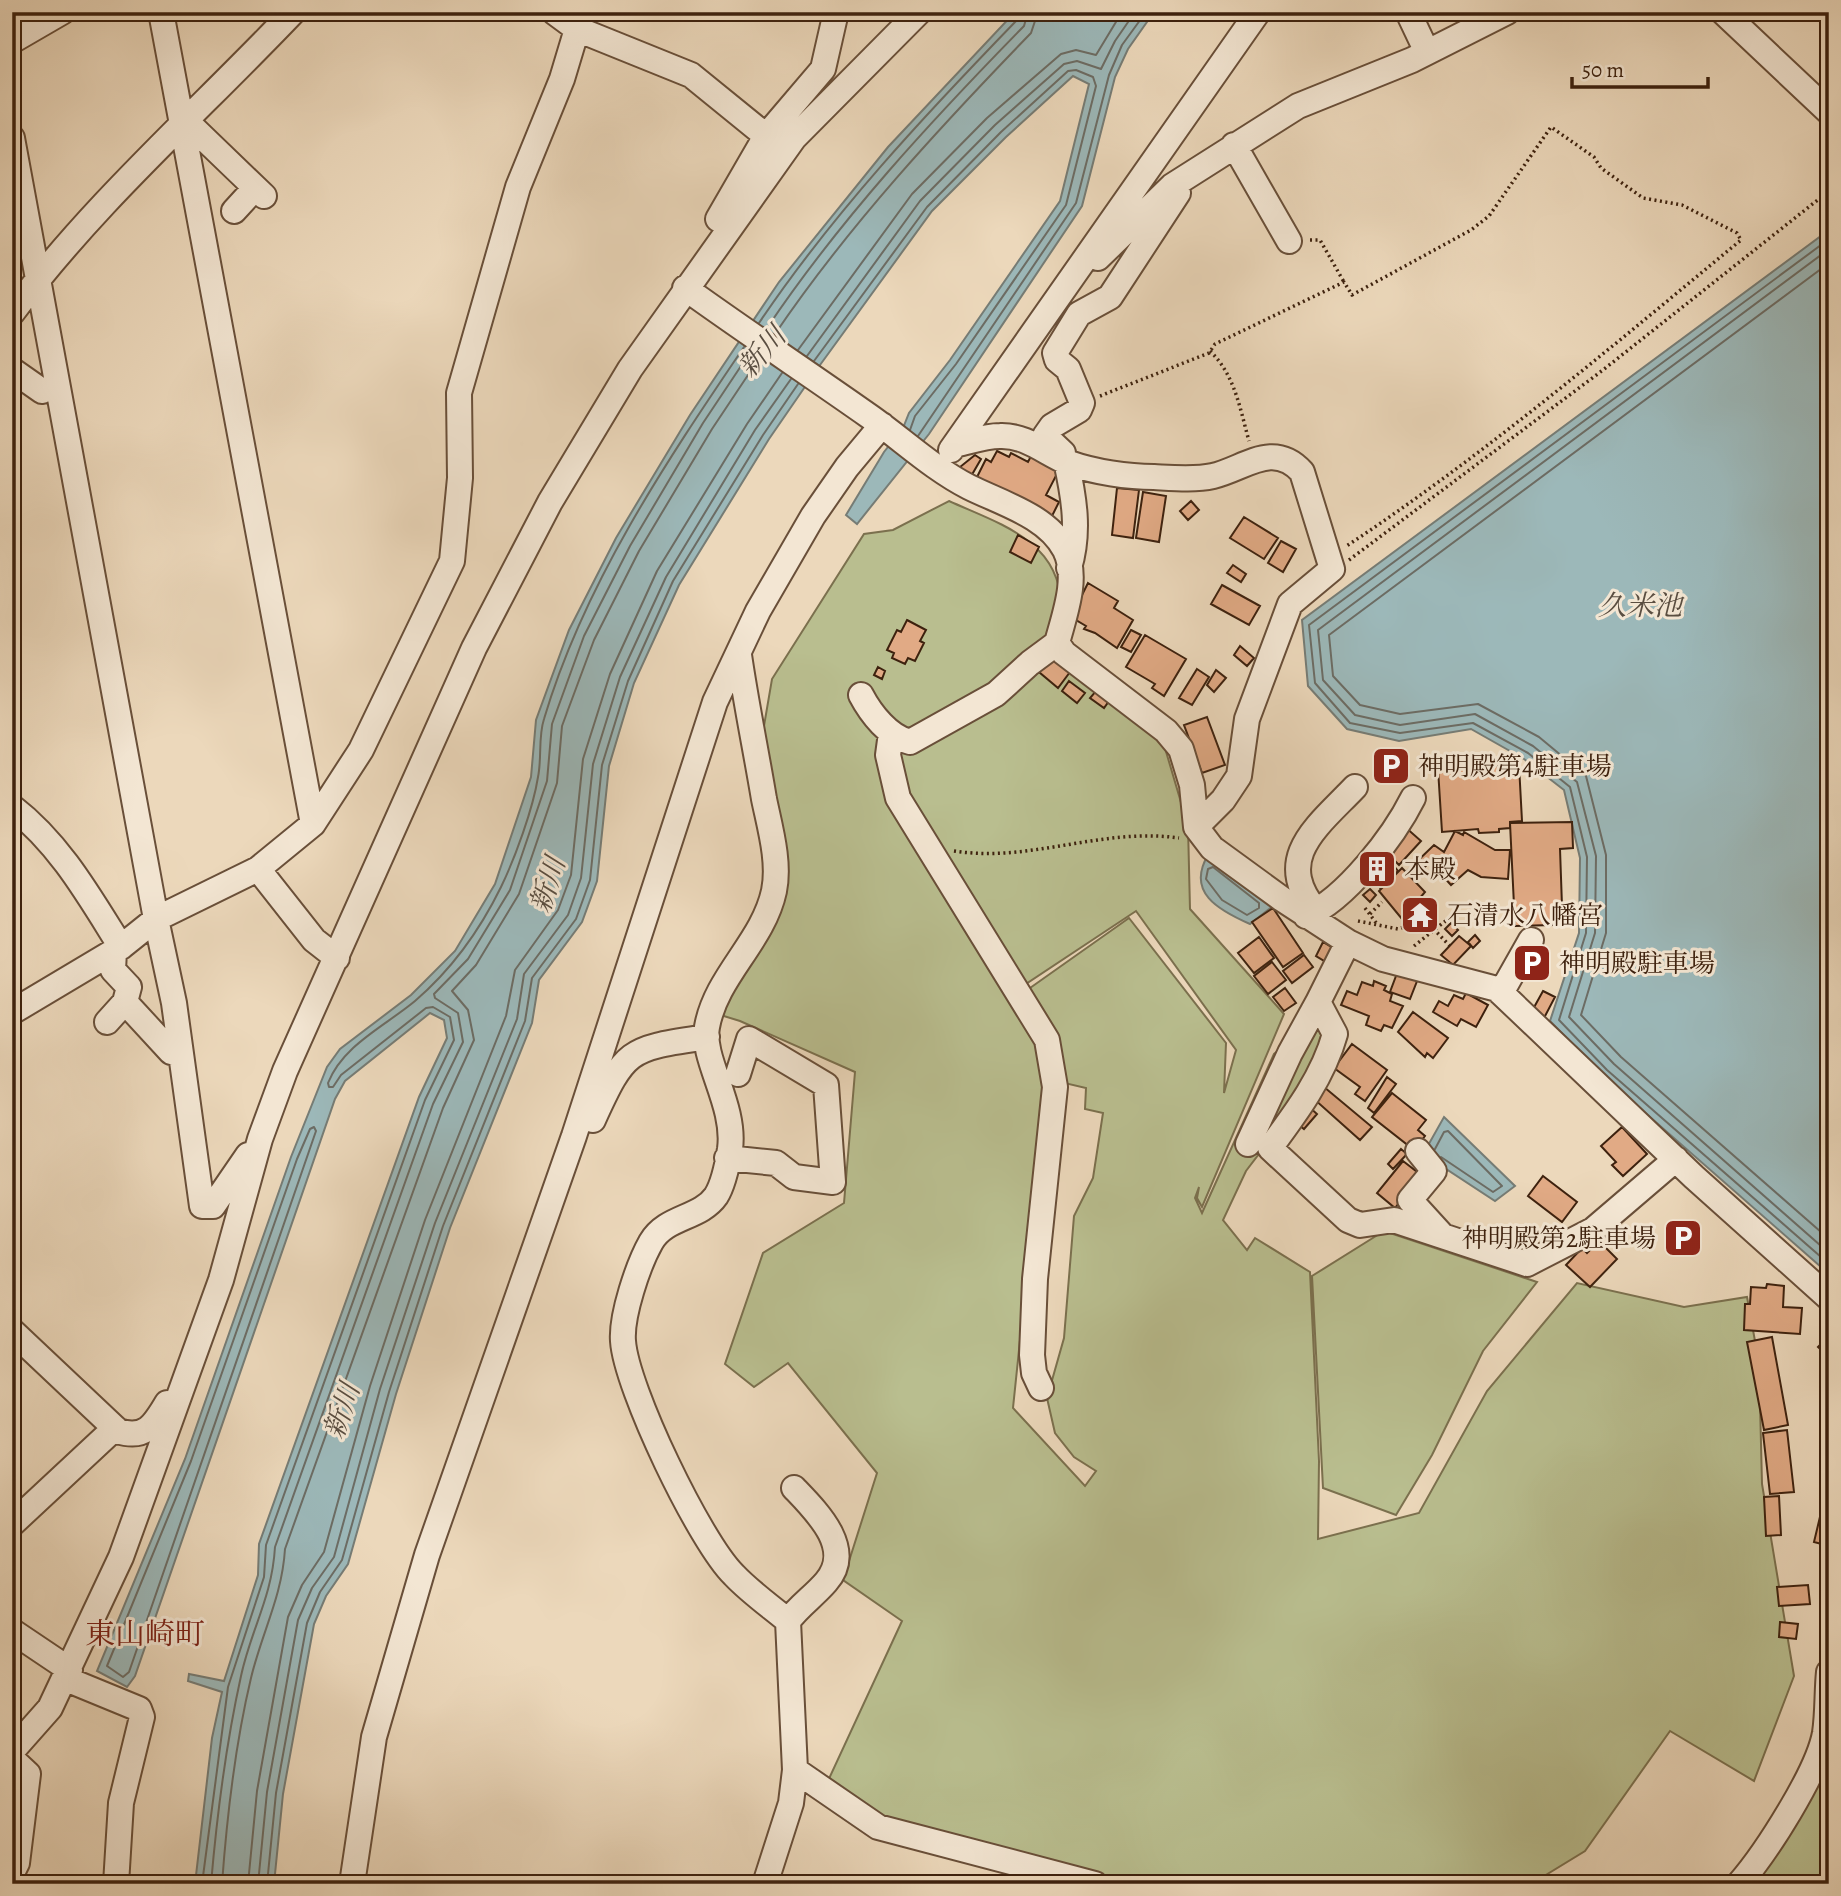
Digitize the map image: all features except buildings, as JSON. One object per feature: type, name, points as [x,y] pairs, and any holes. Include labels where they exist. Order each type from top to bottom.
[{"type":"street","points":[[12,41],[62,12]]},
{"type":"street","points":[[161,12],[313,824]]},
{"type":"street","points":[[12,313],[38,279],[183,122],[293,12]]},
{"type":"street","points":[[554,12],[691,75],[766,136]]},
{"type":"street","points":[[708,257],[712,229],[766,136],[823,69],[836,12]]},
{"type":"street","points":[[12,1751],[50,1708],[121,1557],[221,1280],[260,1139],[285,1071],[474,648],[543,514],[630,369],[692,293],[708,257],[794,138],[919,12]]},
{"type":"street","points":[[958,444],[1072,276],[1258,12]]},
{"type":"street","points":[[1408,12],[1427,52]]},
{"type":"street","points":[[1072,276],[1089,265],[1172,186],[1298,106],[1427,52],[1482,18],[1507,12]]},
{"type":"street","points":[[1723,12],[1829,112]]},
{"type":"street","points":[[12,1012],[118,949],[156,919],[258,869],[313,824],[367,741],[452,561],[460,478],[459,393],[518,187],[562,79],[579,23]]},
{"type":"street","points":[[183,122],[259,192],[234,211]]},
{"type":"street","points":[[12,138],[181,1054],[202,1206],[213,1206],[260,1139]]},
{"type":"street","points":[[1234,145],[1289,241]]},
{"type":"street","points":[[1069,569],[1076,547],[1076,524],[1067,462],[1062,450],[1045,436],[1052,426],[1079,410],[1082,403],[1068,369],[1057,360],[1055,353],[1079,314],[1110,297],[1185,180]]},
{"type":"street","points":[[692,293],[965,485],[1045,525],[1067,552],[1069,595],[1057,643],[996,694],[910,743],[899,740],[891,733],[861,695]]},
{"type":"street","points":[[12,370],[42,391]]},
{"type":"street","points":[[352,1884],[374,1737],[427,1555],[574,1136],[715,702],[758,611],[813,516],[881,425]]},
{"type":"street","points":[[926,459],[958,444],[999,436],[1029,442],[1067,462],[1150,478],[1214,476],[1254,458],[1281,459],[1301,472],[1332,569],[1297,595],[1290,604],[1247,719],[1238,776],[1223,800],[1190,833]]},
{"type":"street","points":[[1057,643],[1064,653],[1166,731],[1181,749],[1192,785],[1190,833]]},
{"type":"street","points":[[739,655],[774,849],[774,890],[753,937],[722,986],[706,1030],[730,1115],[727,1158],[717,1195],[703,1208],[671,1221],[652,1241],[634,1285],[623,1339],[628,1371],[694,1518],[732,1574],[788,1621]]},
{"type":"street","points":[[891,733],[888,755],[898,798],[1048,1040],[1055,1087],[1035,1279],[1032,1355],[1034,1373],[1041,1388]]},
{"type":"street","points":[[1355,787],[1317,826],[1298,860],[1296,879],[1305,898],[1330,912],[1349,942],[1384,959],[1486,984],[1501,993],[1676,1159],[1829,1298]]},
{"type":"street","points":[[1330,912],[1394,833],[1413,798]]},
{"type":"street","points":[[12,807],[37,826],[64,858],[118,949],[113,970],[130,987],[125,1002],[107,1022]]},
{"type":"street","points":[[1190,833],[1222,857],[1330,912]]},
{"type":"street","points":[[258,869],[314,940],[337,958]]},
{"type":"street","points":[[1501,993],[1531,940]]},
{"type":"street","points":[[1248,1144],[1290,1053],[1349,942]]},
{"type":"street","points":[[125,1002],[171,1052],[181,1054]]},
{"type":"street","points":[[1318,1002],[1335,1034],[1330,1052],[1304,1102],[1269,1148],[1348,1220],[1360,1225],[1394,1220],[1527,1264],[1593,1230],[1676,1159]]},
{"type":"street","points":[[574,1136],[593,1120],[623,1061],[640,1050],[707,1037]]},
{"type":"street","points":[[727,1158],[776,1163],[794,1177],[833,1182],[826,1085],[749,1039],[738,1074]]},
{"type":"street","points":[[1418,1152],[1434,1171],[1410,1200],[1443,1237]]},
{"type":"street","points":[[12,1331],[115,1428],[131,1435],[140,1434],[153,1427],[192,1360]]},
{"type":"street","points":[[12,1524],[115,1428]]},
{"type":"street","points":[[140,1434],[141,1500]]},
{"type":"street","points":[[765,1884],[791,1802],[795,1770],[788,1621],[797,1608],[828,1580],[836,1562],[833,1538],[824,1519],[794,1488]]},
{"type":"street","points":[[12,1631],[68,1674],[139,1709],[142,1717],[121,1803],[117,1884]]},
{"type":"street","points":[[1739,1884],[1756,1864],[1816,1760],[1824,1733],[1829,1672]]},
{"type":"street","points":[[12,1759],[28,1774],[17,1863],[12,1873]]},
{"type":"street","points":[[795,1770],[878,1827],[1095,1884]]},
{"type":"path","points":[[1289,241],[1320,240],[1352,295],[1471,230],[1489,216],[1551,127],[1594,157],[1601,168],[1643,198],[1682,205],[1737,233],[1741,240],[1396,513],[1345,547],[1324,545]]},
{"type":"path","points":[[1332,569],[1361,553],[1603,370],[1829,191]]},
{"type":"path","points":[[1082,403],[1210,351],[1215,344],[1343,282]]},
{"type":"path","points":[[1210,351],[1223,364],[1233,386],[1254,458]]},
{"type":"path","points":[[928,848],[1009,854],[1125,834],[1190,833]]},
{"type":"path","points":[[1330,912],[1370,914],[1381,904],[1374,899]]},
{"type":"path","points":[[1330,912],[1398,929],[1424,919],[1450,946]]},
{"type":"path","points":[[1370,914],[1378,926]]},
{"type":"path","points":[[1435,930],[1453,915]]},
{"type":"green space","points":[[949,501],[987,517],[1023,537],[1038,549],[1050,564],[1058,583],[1061,611],[1051,653],[1162,738],[1188,826],[1190,909],[1284,1014],[1202,1207],[1197,1198],[1199,1187],[1195,1198],[1202,1213],[1274,1054],[1322,1017],[1330,1034],[1304,1095],[1246,1171],[1223,1220],[1247,1250],[1255,1238],[1310,1272],[1319,1461],[1318,1539],[1419,1513],[1487,1391],[1577,1283],[1684,1307],[1747,1297],[1759,1363],[1762,1484],[1794,1676],[1754,1781],[1670,1731],[1585,1851],[1531,1884],[1119,1884],[893,1824],[827,1783],[902,1621],[843,1580],[877,1473],[788,1363],[754,1387],[725,1364],[763,1253],[844,1203],[855,1072],[740,1021],[714,1013],[786,892],[759,755],[772,679],[864,534],[893,530]],"holes":[[[1136,911],[1236,1050],[1224,1093],[1226,1043],[1129,918],[1030,988],[1029,996],[1060,1082],[1086,1088],[1085,1109],[1103,1113],[1093,1178],[1074,1216],[1064,1338],[1047,1398],[1055,1433],[1074,1457],[1096,1471],[1085,1486],[1013,1408],[1048,1070],[1023,986]]]},
{"type":"green space","points":[[1384,1231],[1537,1282],[1483,1351],[1432,1455],[1396,1515],[1323,1488],[1312,1276]]},
{"type":"green space","points":[[1829,1744],[1829,1884],[1745,1884]]},
{"type":"water","name":"新川","points":[[1015,12],[1154,12],[1128,49],[1115,77],[1082,206],[929,434],[857,524],[846,515],[884,452],[1060,201],[1089,84],[1073,76],[1006,137],[932,211],[769,439],[679,585],[634,683],[609,766],[597,881],[582,922],[539,980],[532,1023],[450,1228],[396,1394],[348,1564],[326,1596],[314,1624],[283,1794],[274,1884],[195,1884],[212,1738],[222,1692],[188,1681],[189,1674],[224,1681],[258,1575],[259,1544],[419,1097],[447,1038],[444,1020],[430,1013],[345,1081],[335,1099],[135,1676],[127,1687],[97,1671],[185,1459],[291,1157],[327,1067],[340,1049],[411,995],[455,951],[495,884],[531,777],[536,720],[569,630],[616,538],[690,415],[779,282],[888,147]]},
{"type":"water","name":"久米池","points":[[1829,230],[1829,1274],[1602,1075],[1550,1021],[1579,933],[1580,858],[1564,790],[1524,759],[1471,729],[1399,741],[1347,729],[1308,686],[1302,620]]},
{"type":"water","points":[[1208,855],[1273,906],[1250,924],[1217,906],[1203,889],[1201,879],[1202,868]]},
{"type":"water","points":[[1444,1117],[1515,1186],[1495,1201],[1431,1159],[1426,1149]]},
{"type":"place","name":"神明殿第4駐車場","points":[[1391,766]]},
{"type":"place","name":"本殿","points":[[1377,869]]},
{"type":"place","name":"石清水八幡宮","points":[[1420,915]]},
{"type":"place","name":"神明殿駐車場","points":[[1532,963]]},
{"type":"place","name":"神明殿第2駐車場","points":[[1683,1238]]},
{"type":"district","name":"東山崎町","points":[[145,1634]]}]
